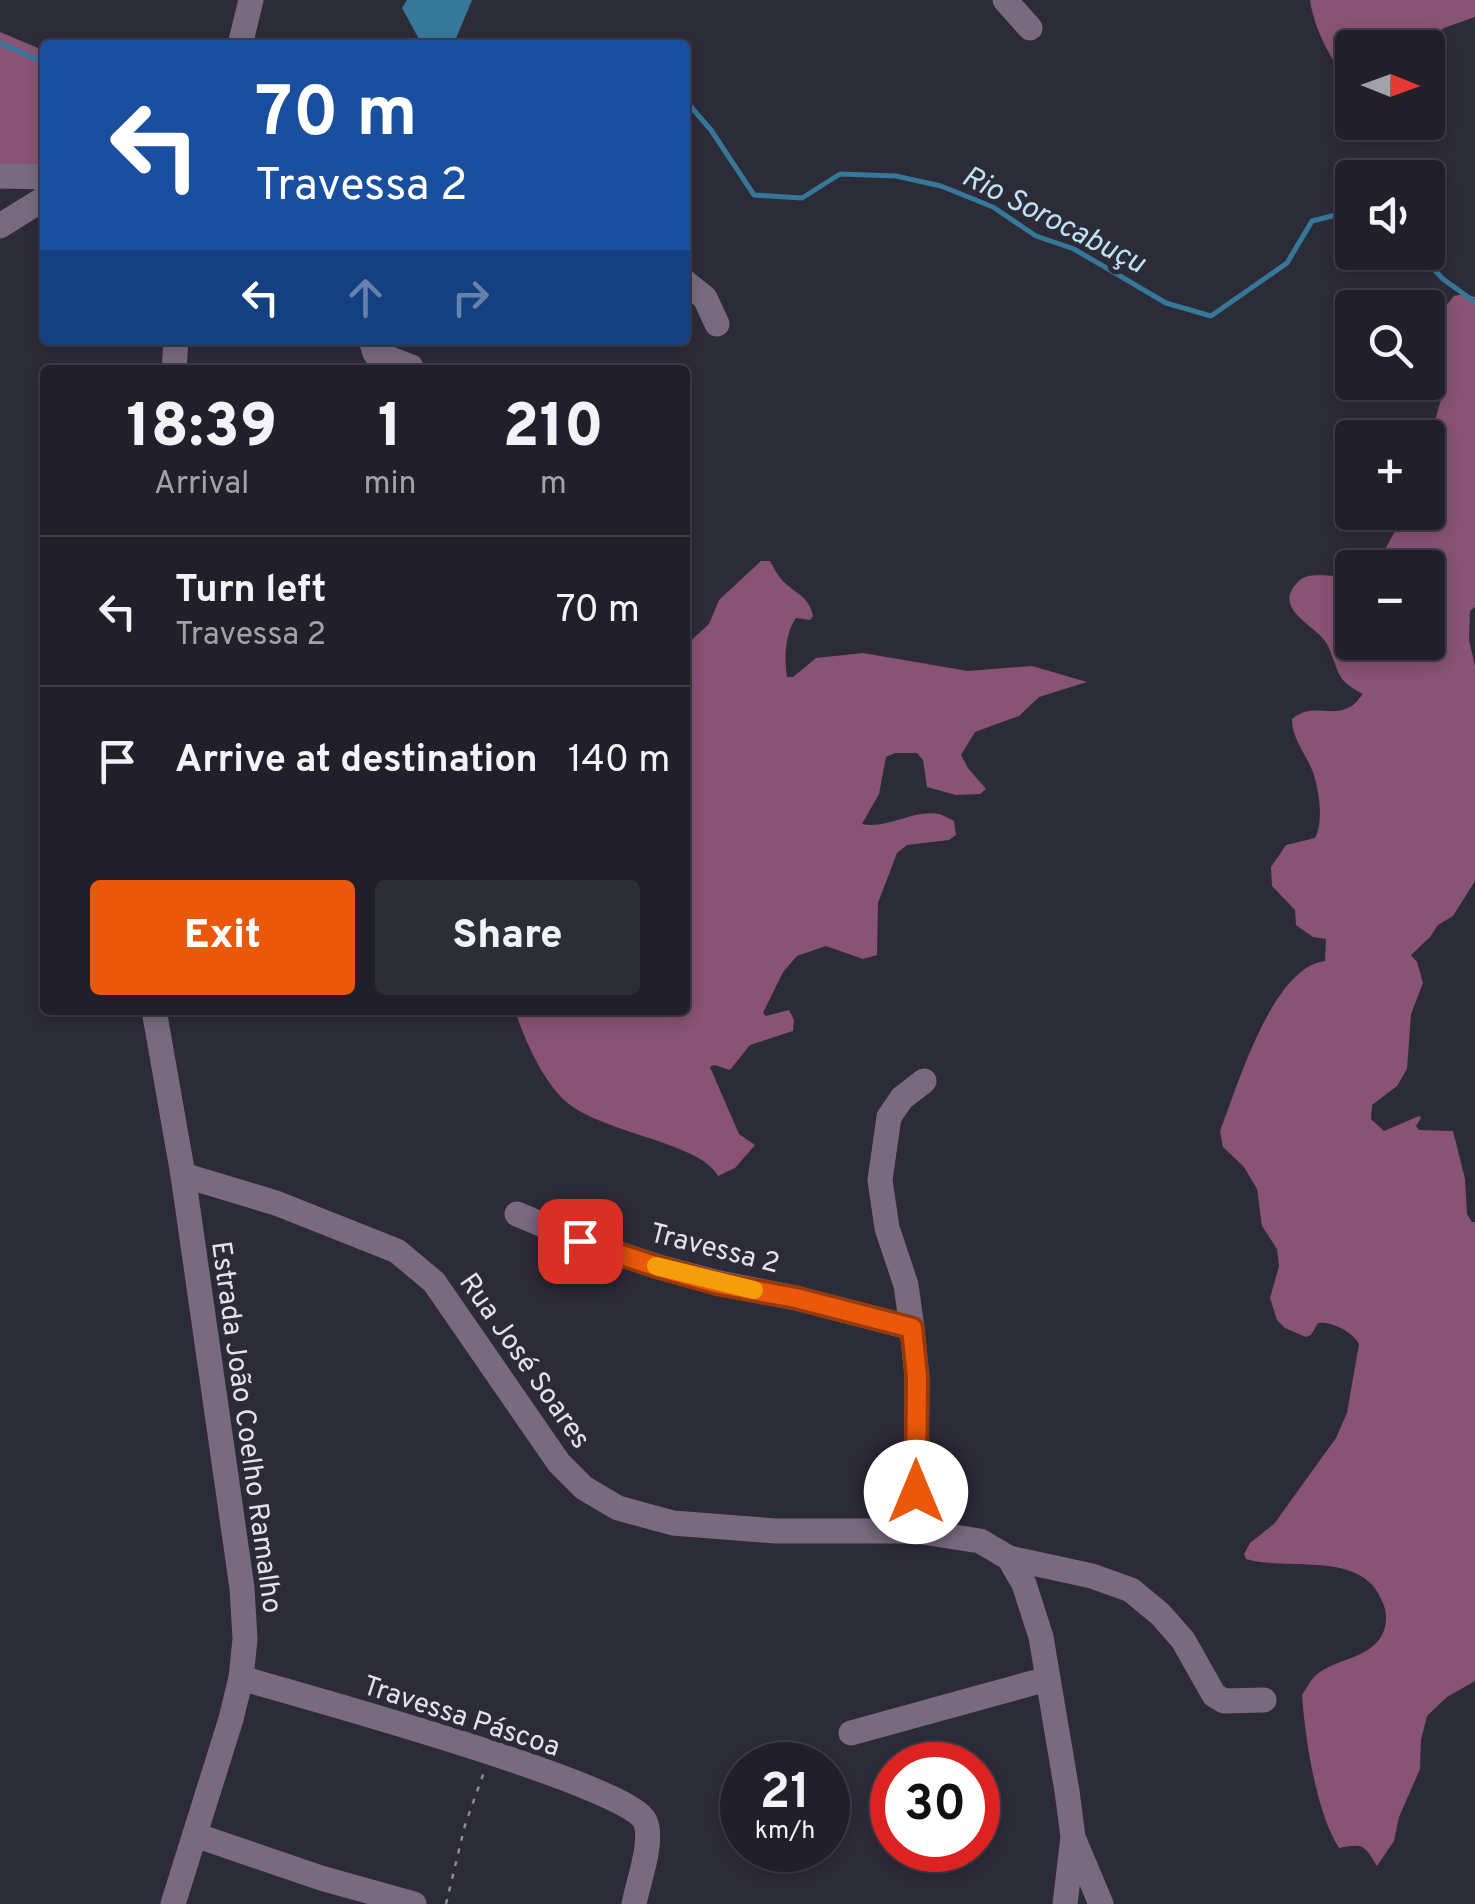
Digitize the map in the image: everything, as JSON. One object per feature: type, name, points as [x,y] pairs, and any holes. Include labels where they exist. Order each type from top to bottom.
[{"type":"street","points":[[241,40],[251,0]]},
{"type":"street","points":[[1005,0],[1030,28]]},
{"type":"street","points":[[0,176],[40,177]]},
{"type":"street","points":[[0,226],[40,201]]},
{"type":"street","points":[[690,286],[706,298],[717,324]]},
{"type":"street","points":[[373,345],[375,352],[406,365]]},
{"type":"street","name":"Estrada João Coelho Ramalho","points":[[155,1015],[183,1175],[242,1588],[245,1639],[241,1678],[172,1904]]},
{"type":"street","points":[[916,1531],[917,1377],[912,1328],[906,1285],[887,1228],[880,1180],[889,1117],[902,1098],[924,1081]]},
{"type":"street","name":"Rua José Soares","points":[[183,1175],[276,1203],[398,1250],[434,1282],[559,1463],[584,1488],[618,1508],[672,1522],[758,1530],[916,1531],[980,1541],[1009,1558],[1092,1576],[1132,1590],[1184,1640],[1214,1696],[1224,1701],[1264,1700]]},
{"type":"street","name":"Travessa 2","points":[[516,1214],[658,1267],[912,1328]]},
{"type":"street","points":[[1009,1558],[1024,1584],[1041,1637],[1073,1837],[1100,1904]]},
{"type":"street","name":"Travessa Páscoa","points":[[241,1678],[492,1752],[638,1811],[646,1821],[647,1832],[634,1904]]},
{"type":"street","points":[[851,1733],[1048,1679]]},
{"type":"street","points":[[195,1835],[414,1904]]},
{"type":"street","points":[[1066,1904],[1073,1837]]},
{"type":"path","points":[[446,1904],[465,1825],[492,1752]]},
{"type":"shaded area","points":[[1310,0],[1475,0],[1475,17],[1442,30],[1335,30],[1335,62],[1316,24]]},
{"type":"shaded area","points":[[0,32],[40,49],[40,168],[0,175]]},
{"type":"shaded area","points":[[1454,296],[1475,297],[1475,607],[1470,611],[1469,640],[1475,666],[1475,881],[1453,916],[1438,925],[1411,955],[1423,983],[1411,1014],[1407,1069],[1397,1086],[1372,1105],[1371,1119],[1384,1131],[1419,1116],[1419,1130],[1453,1131],[1465,1179],[1467,1214],[1475,1222],[1475,1681],[1447,1697],[1427,1716],[1420,1769],[1399,1817],[1394,1841],[1377,1866],[1363,1847],[1339,1848],[1331,1833],[1313,1774],[1302,1695],[1322,1671],[1363,1653],[1377,1642],[1385,1625],[1384,1606],[1375,1588],[1344,1569],[1264,1562],[1246,1559],[1244,1554],[1250,1543],[1274,1524],[1336,1438],[1347,1413],[1359,1344],[1347,1332],[1329,1324],[1318,1323],[1306,1337],[1277,1320],[1270,1298],[1279,1266],[1277,1249],[1262,1226],[1257,1189],[1244,1167],[1223,1147],[1220,1131],[1273,1006],[1306,968],[1325,961],[1326,939],[1313,937],[1296,925],[1295,910],[1272,886],[1271,867],[1286,845],[1315,838],[1319,823],[1315,780],[1292,719],[1307,712],[1343,710],[1363,694],[1342,678],[1322,637],[1292,608],[1291,591],[1304,578],[1335,576],[1335,660],[1445,660],[1445,550],[1385,550],[1396,530],[1445,530],[1445,420],[1435,420],[1441,400],[1445,400],[1445,307]]},
{"type":"shaded area","points":[[761,561],[770,561],[783,581],[806,600],[813,616],[810,620],[796,618],[792,624],[786,646],[787,677],[793,677],[816,658],[863,653],[968,671],[1032,666],[1087,682],[1039,697],[1019,716],[975,732],[961,755],[986,789],[980,794],[956,795],[927,787],[923,760],[917,753],[886,757],[879,794],[862,824],[939,814],[954,821],[956,835],[949,840],[907,845],[897,853],[878,903],[877,955],[863,959],[826,946],[797,956],[783,972],[763,1013],[766,1016],[789,1010],[794,1020],[793,1031],[750,1045],[730,1070],[710,1067],[739,1134],[755,1145],[735,1168],[718,1176],[691,1154],[598,1120],[562,1098],[534,1057],[517,1015],[690,1015],[690,641],[709,624],[719,600]]},
{"type":"water","points":[[407,0],[472,0],[455,40],[419,39],[402,8]]},
{"type":"waterway","name":"Rio Sorocabuçu","points":[[0,43],[40,61]]},
{"type":"waterway","name":"Rio Sorocabuçu","points":[[690,106],[754,195],[802,198],[840,174],[896,176],[941,186],[993,207],[1036,236],[1074,249],[1166,303],[1211,316],[1287,263],[1312,221],[1335,215]]},
{"type":"waterway","name":"Rio Sorocabuçu","points":[[1435,270],[1475,302]]},
{"type":"slow traffic","points":[[656,1266],[754,1290]]},
{"type":"route","points":[[580,1241],[719,1284],[796,1298],[912,1328],[917,1377],[916,1492]]}]
